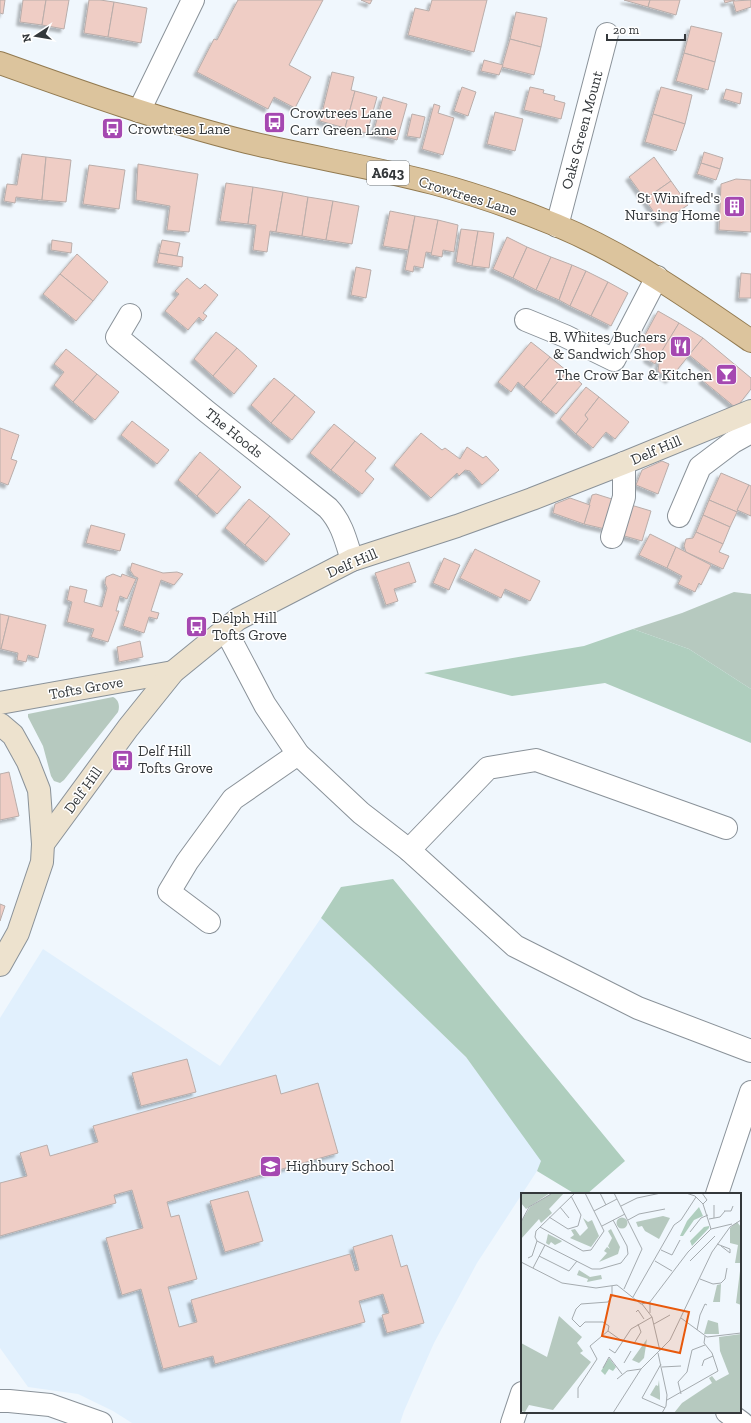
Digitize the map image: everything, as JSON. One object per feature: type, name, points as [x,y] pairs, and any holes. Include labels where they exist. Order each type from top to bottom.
[{"type":"main road","name":"Crowtrees Lane","points":[[0,63],[138,111],[246,142],[434,183],[512,208],[592,242],[657,277],[751,341]]},
{"type":"street","points":[[138,111],[193,0]]},
{"type":"street","name":"Oaks Green Mount","points":[[557,226],[607,34]]},
{"type":"street","points":[[526,320],[565,336],[614,360],[657,277]]},
{"type":"street","name":"The Hoods","points":[[130,316],[117,337],[206,411],[328,508],[340,524],[352,560]]},
{"type":"street","name":"Delf Hill","points":[[43,844],[128,728],[173,672],[238,619],[352,560],[532,499],[624,464],[751,411]]},
{"type":"street","points":[[679,516],[700,467],[733,442],[751,432]]},
{"type":"street","points":[[612,537],[624,497],[624,464]]},
{"type":"street","points":[[225,629],[265,705],[298,754],[361,813],[409,850],[516,946],[638,1008],[751,1051]]},
{"type":"street","name":"Tofts Grove","points":[[0,704],[173,672]]},
{"type":"street","points":[[0,724],[13,735],[28,762],[39,790],[43,844],[42,862],[18,933],[0,965]]},
{"type":"street","points":[[208,922],[169,892],[187,862],[233,799],[298,754]]},
{"type":"street","points":[[409,850],[488,768],[536,760],[726,828]]},
{"type":"street","points":[[717,1193],[751,1092]]},
{"type":"street","points":[[512,1423],[521,1396]]},
{"type":"street","points":[[0,1401],[50,1405],[101,1423]]},
{"type":"street","points":[[728,1413],[742,1423]]},
{"type":"shaded area","name":"Highbury School","points":[[321,918],[466,1057],[542,1161],[477,1263],[434,1343],[400,1423],[132,1423],[113,1411],[78,1394],[28,1387],[0,1348],[0,1018],[43,949],[220,1066]]},
{"type":"green space","points":[[734,592],[751,594],[751,689],[689,649],[633,629],[682,613]]},
{"type":"green space","points":[[633,629],[689,649],[751,689],[751,743],[605,683],[512,696],[424,673],[584,646]]},
{"type":"green space","points":[[113,697],[118,703],[118,712],[64,780],[60,783],[54,781],[51,776],[43,746],[28,717],[28,714]]},
{"type":"green space","points":[[393,879],[625,1161],[588,1193],[573,1193],[537,1171],[541,1161],[466,1057],[321,918],[341,887]]},
{"type":"building","points":[[0,0],[5,0],[3,14],[0,13]]},
{"type":"building","points":[[23,0],[46,0],[42,25],[20,22]]},
{"type":"building","points":[[46,0],[69,0],[64,29],[42,25]]},
{"type":"building","points":[[89,0],[114,2],[108,37],[84,33]]},
{"type":"building","points":[[238,0],[323,0],[289,65],[311,77],[295,108],[274,97],[268,109],[197,72],[214,39],[217,40]]},
{"type":"building","points":[[361,0],[372,0],[370,4]]},
{"type":"building","points":[[432,0],[487,0],[474,52],[408,35],[415,8],[429,11]]},
{"type":"building","points":[[624,0],[650,0],[648,7]]},
{"type":"building","points":[[650,0],[680,0],[676,15],[648,7]]},
{"type":"building","points":[[724,0],[735,0],[725,3]]},
{"type":"building","points":[[751,0],[751,7],[736,12],[733,1]]},
{"type":"building","points":[[114,2],[147,8],[141,43],[108,37]]},
{"type":"building","points":[[516,12],[547,18],[541,47],[510,39]]},
{"type":"building","points":[[691,26],[722,33],[715,62],[684,53]]},
{"type":"building","points":[[510,39],[541,47],[534,75],[502,67]]},
{"type":"building","points":[[684,53],[715,62],[708,90],[676,81]]},
{"type":"building","points":[[484,60],[503,65],[499,75],[481,71]]},
{"type":"building","points":[[332,72],[354,77],[351,90],[355,91],[345,128],[320,121]]},
{"type":"building","points":[[462,87],[476,92],[468,116],[454,111]]},
{"type":"building","points":[[530,87],[544,90],[543,93],[555,96],[554,100],[565,103],[561,119],[524,110]]},
{"type":"building","points":[[661,87],[692,95],[685,124],[653,114]]},
{"type":"building","points":[[726,89],[742,93],[740,104],[723,99]]},
{"type":"building","points":[[355,91],[377,97],[367,133],[345,128]]},
{"type":"building","points":[[383,97],[407,104],[397,140],[373,134]]},
{"type":"building","points":[[434,104],[440,106],[438,113],[454,118],[443,155],[422,149]]},
{"type":"building","points":[[495,112],[523,119],[515,151],[487,144]]},
{"type":"building","points":[[412,114],[425,117],[420,138],[407,136]]},
{"type":"building","points":[[653,114],[685,124],[676,151],[645,142]]},
{"type":"building","points":[[704,152],[723,158],[720,169],[701,163]]},
{"type":"building","points":[[22,154],[46,157],[42,200],[16,197],[15,203],[4,201],[7,184],[17,185]]},
{"type":"building","points":[[46,157],[71,160],[66,202],[42,200]]},
{"type":"building","points":[[654,157],[671,181],[645,199],[629,177]]},
{"type":"building","points":[[701,163],[720,169],[716,180],[697,174]]},
{"type":"building","points":[[138,164],[198,174],[189,232],[167,230],[170,206],[136,200]]},
{"type":"building","points":[[89,165],[125,170],[119,209],[83,204]]},
{"type":"building","name":"St Winifred's Nursing Home","points":[[736,179],[751,180],[751,232],[719,230],[721,184]]},
{"type":"building","points":[[671,181],[688,205],[661,223],[645,199]]},
{"type":"building","points":[[226,183],[253,187],[248,224],[220,221]]},
{"type":"building","points":[[253,187],[283,192],[276,232],[270,231],[267,252],[253,250],[256,225],[248,224]]},
{"type":"building","points":[[283,192],[308,197],[302,236],[276,232]]},
{"type":"building","points":[[308,197],[333,201],[326,240],[302,236]]},
{"type":"building","points":[[333,201],[359,206],[352,244],[326,240]]},
{"type":"building","points":[[390,211],[415,216],[408,250],[383,246]]},
{"type":"building","points":[[415,216],[438,220],[432,253],[426,252],[423,268],[414,266],[413,272],[405,270]]},
{"type":"building","points":[[438,220],[458,225],[454,252],[443,250],[442,257],[431,255]]},
{"type":"building","points":[[461,229],[478,231],[472,266],[456,262]]},
{"type":"building","points":[[478,231],[494,233],[489,268],[472,266]]},
{"type":"building","points":[[507,237],[527,247],[513,278],[493,269]]},
{"type":"building","points":[[52,240],[72,243],[71,253],[51,250]]},
{"type":"building","points":[[162,240],[180,243],[177,256],[159,253]]},
{"type":"building","points":[[527,247],[551,257],[536,290],[513,278]]},
{"type":"building","points":[[159,253],[183,257],[182,267],[157,263]]},
{"type":"building","points":[[77,254],[108,282],[93,301],[60,274]]},
{"type":"building","points":[[551,257],[572,265],[559,300],[536,290]]},
{"type":"building","points":[[572,265],[586,271],[570,306],[559,300]]},
{"type":"building","points":[[356,267],[371,270],[366,298],[351,295]]},
{"type":"building","points":[[586,271],[608,282],[591,316],[570,306]]},
{"type":"building","points":[[741,273],[751,274],[751,298],[739,298]]},
{"type":"building","points":[[60,274],[93,301],[76,321],[43,294]]},
{"type":"building","points":[[187,278],[200,289],[205,284],[218,295],[203,313],[207,316],[203,321],[199,317],[188,330],[165,311],[179,294],[175,291]]},
{"type":"building","points":[[608,282],[628,293],[611,326],[591,316]]},
{"type":"building","points":[[658,311],[679,323],[655,364],[647,359],[648,353],[638,348]]},
{"type":"building","name":"B. Whites Buchers & Sandwich Shop","points":[[679,323],[703,338],[669,380],[658,371],[660,354]]},
{"type":"building","points":[[216,332],[237,348],[213,376],[194,359]]},
{"type":"building","name":"The Crow Bar & Kitchen","points":[[703,338],[751,378],[751,389],[736,408],[702,380],[709,371],[689,355]]},
{"type":"building","points":[[531,342],[550,357],[524,387],[518,382],[511,392],[498,382]]},
{"type":"building","points":[[237,348],[257,366],[234,394],[213,376]]},
{"type":"building","points":[[66,349],[97,374],[73,402],[54,385],[64,372],[54,364]]},
{"type":"building","points":[[550,357],[567,371],[541,402],[524,387]]},
{"type":"building","points":[[567,371],[582,384],[556,414],[541,402]]},
{"type":"building","points":[[97,374],[119,392],[95,420],[73,402]]},
{"type":"building","points":[[274,378],[295,395],[271,423],[251,405]]},
{"type":"building","points":[[586,387],[599,397],[585,415],[588,419],[576,434],[560,419]]},
{"type":"building","points":[[295,395],[315,412],[292,440],[271,423]]},
{"type":"building","points":[[599,397],[629,422],[615,439],[606,432],[593,448],[576,434],[588,419],[585,415]]},
{"type":"building","points":[[132,421],[169,450],[157,464],[121,435]]},
{"type":"building","points":[[334,424],[355,441],[331,470],[310,453]]},
{"type":"building","points":[[0,428],[19,435],[11,459],[17,461],[8,485],[0,482]]},
{"type":"building","points":[[421,433],[442,450],[445,448],[460,459],[467,447],[483,458],[486,456],[499,470],[482,485],[470,471],[465,470],[459,476],[457,473],[431,498],[394,465]]},
{"type":"building","points":[[355,441],[376,458],[365,471],[374,479],[362,494],[331,470]]},
{"type":"building","points":[[200,452],[220,469],[197,496],[178,480]]},
{"type":"building","points":[[662,461],[669,464],[658,494],[636,485],[642,470]]},
{"type":"building","points":[[220,469],[241,487],[217,514],[197,496]]},
{"type":"building","points":[[721,473],[749,485],[737,512],[709,500]]},
{"type":"building","points":[[749,485],[751,486],[751,516],[737,510]]},
{"type":"building","points":[[596,494],[615,500],[605,529],[584,524],[592,495]]},
{"type":"building","points":[[570,498],[590,505],[584,524],[553,513],[555,504]]},
{"type":"building","points":[[249,499],[270,516],[245,545],[225,528]]},
{"type":"building","points":[[709,500],[737,512],[730,527],[703,515]]},
{"type":"building","points":[[631,505],[651,511],[642,541],[621,535]]},
{"type":"building","points":[[703,515],[730,527],[723,544],[696,532]]},
{"type":"building","points":[[270,516],[290,534],[266,562],[245,545]]},
{"type":"building","points":[[91,525],[125,534],[120,551],[86,543]]},
{"type":"building","points":[[696,532],[723,544],[719,552],[729,556],[723,569],[686,552],[684,546],[686,539],[693,538]]},
{"type":"building","points":[[650,534],[676,547],[667,568],[639,555]]},
{"type":"building","points":[[676,547],[711,565],[701,585],[699,583],[695,592],[678,584],[682,576],[667,568]]},
{"type":"building","points":[[475,549],[540,581],[530,601],[505,589],[501,598],[460,578]]},
{"type":"building","points":[[444,558],[460,565],[449,590],[433,583]]},
{"type":"building","points":[[409,562],[416,582],[394,589],[398,601],[386,605],[375,573]]},
{"type":"building","points":[[132,563],[163,573],[177,572],[183,574],[174,585],[161,580],[151,611],[159,613],[157,619],[149,617],[144,633],[123,626],[138,578],[134,576],[130,570]]},
{"type":"building","points":[[113,574],[121,577],[122,574],[136,579],[127,599],[120,596],[116,611],[119,611],[108,642],[91,637],[94,629],[67,622],[72,602],[67,600],[70,586],[87,590],[84,602],[102,607],[107,588],[105,583],[106,577]]},
{"type":"building","points":[[0,614],[9,616],[1,649],[0,649]]},
{"type":"building","points":[[9,616],[46,625],[38,658],[28,655],[26,662],[17,660],[18,653],[1,649]]},
{"type":"building","points":[[140,641],[143,657],[119,662],[117,647]]},
{"type":"building","points":[[9,772],[19,816],[0,820],[0,774]]},
{"type":"building","points":[[0,904],[5,906],[0,921]]},
{"type":"building","points":[[187,1059],[196,1092],[141,1106],[132,1073]]},
{"type":"building","name":"Highbury School","points":[[276,1075],[281,1094],[318,1083],[338,1153],[167,1202],[171,1217],[179,1215],[197,1279],[168,1287],[179,1327],[197,1322],[191,1300],[350,1254],[355,1271],[359,1270],[353,1247],[392,1235],[401,1267],[407,1265],[424,1323],[387,1333],[382,1315],[389,1313],[383,1294],[359,1301],[365,1322],[215,1364],[213,1356],[163,1369],[141,1289],[122,1295],[106,1238],[143,1228],[132,1190],[114,1195],[116,1203],[0,1236],[0,1183],[27,1176],[20,1153],[47,1145],[50,1156],[98,1142],[93,1126]]},
{"type":"building","name":"Highbury School","points":[[248,1191],[263,1241],[225,1252],[210,1201]]},
{"type":"place","name":"Crowtrees Lane Carr Green Lane","points":[[275,122]]},
{"type":"place","name":"Crowtrees Lane","points":[[112,129]]},
{"type":"place","name":"St Winifred's Nursing Home","points":[[735,207]]},
{"type":"place","name":"B. Whites Buchers & Sandwich Shop","points":[[681,346]]},
{"type":"place","name":"The Crow Bar & Kitchen","points":[[727,375]]},
{"type":"place","name":"Delph Hill Tofts Grove","points":[[197,627]]},
{"type":"place","name":"Delf Hill Tofts Grove","points":[[122,760]]},
{"type":"place","name":"Highbury School","points":[[270,1166]]}]
